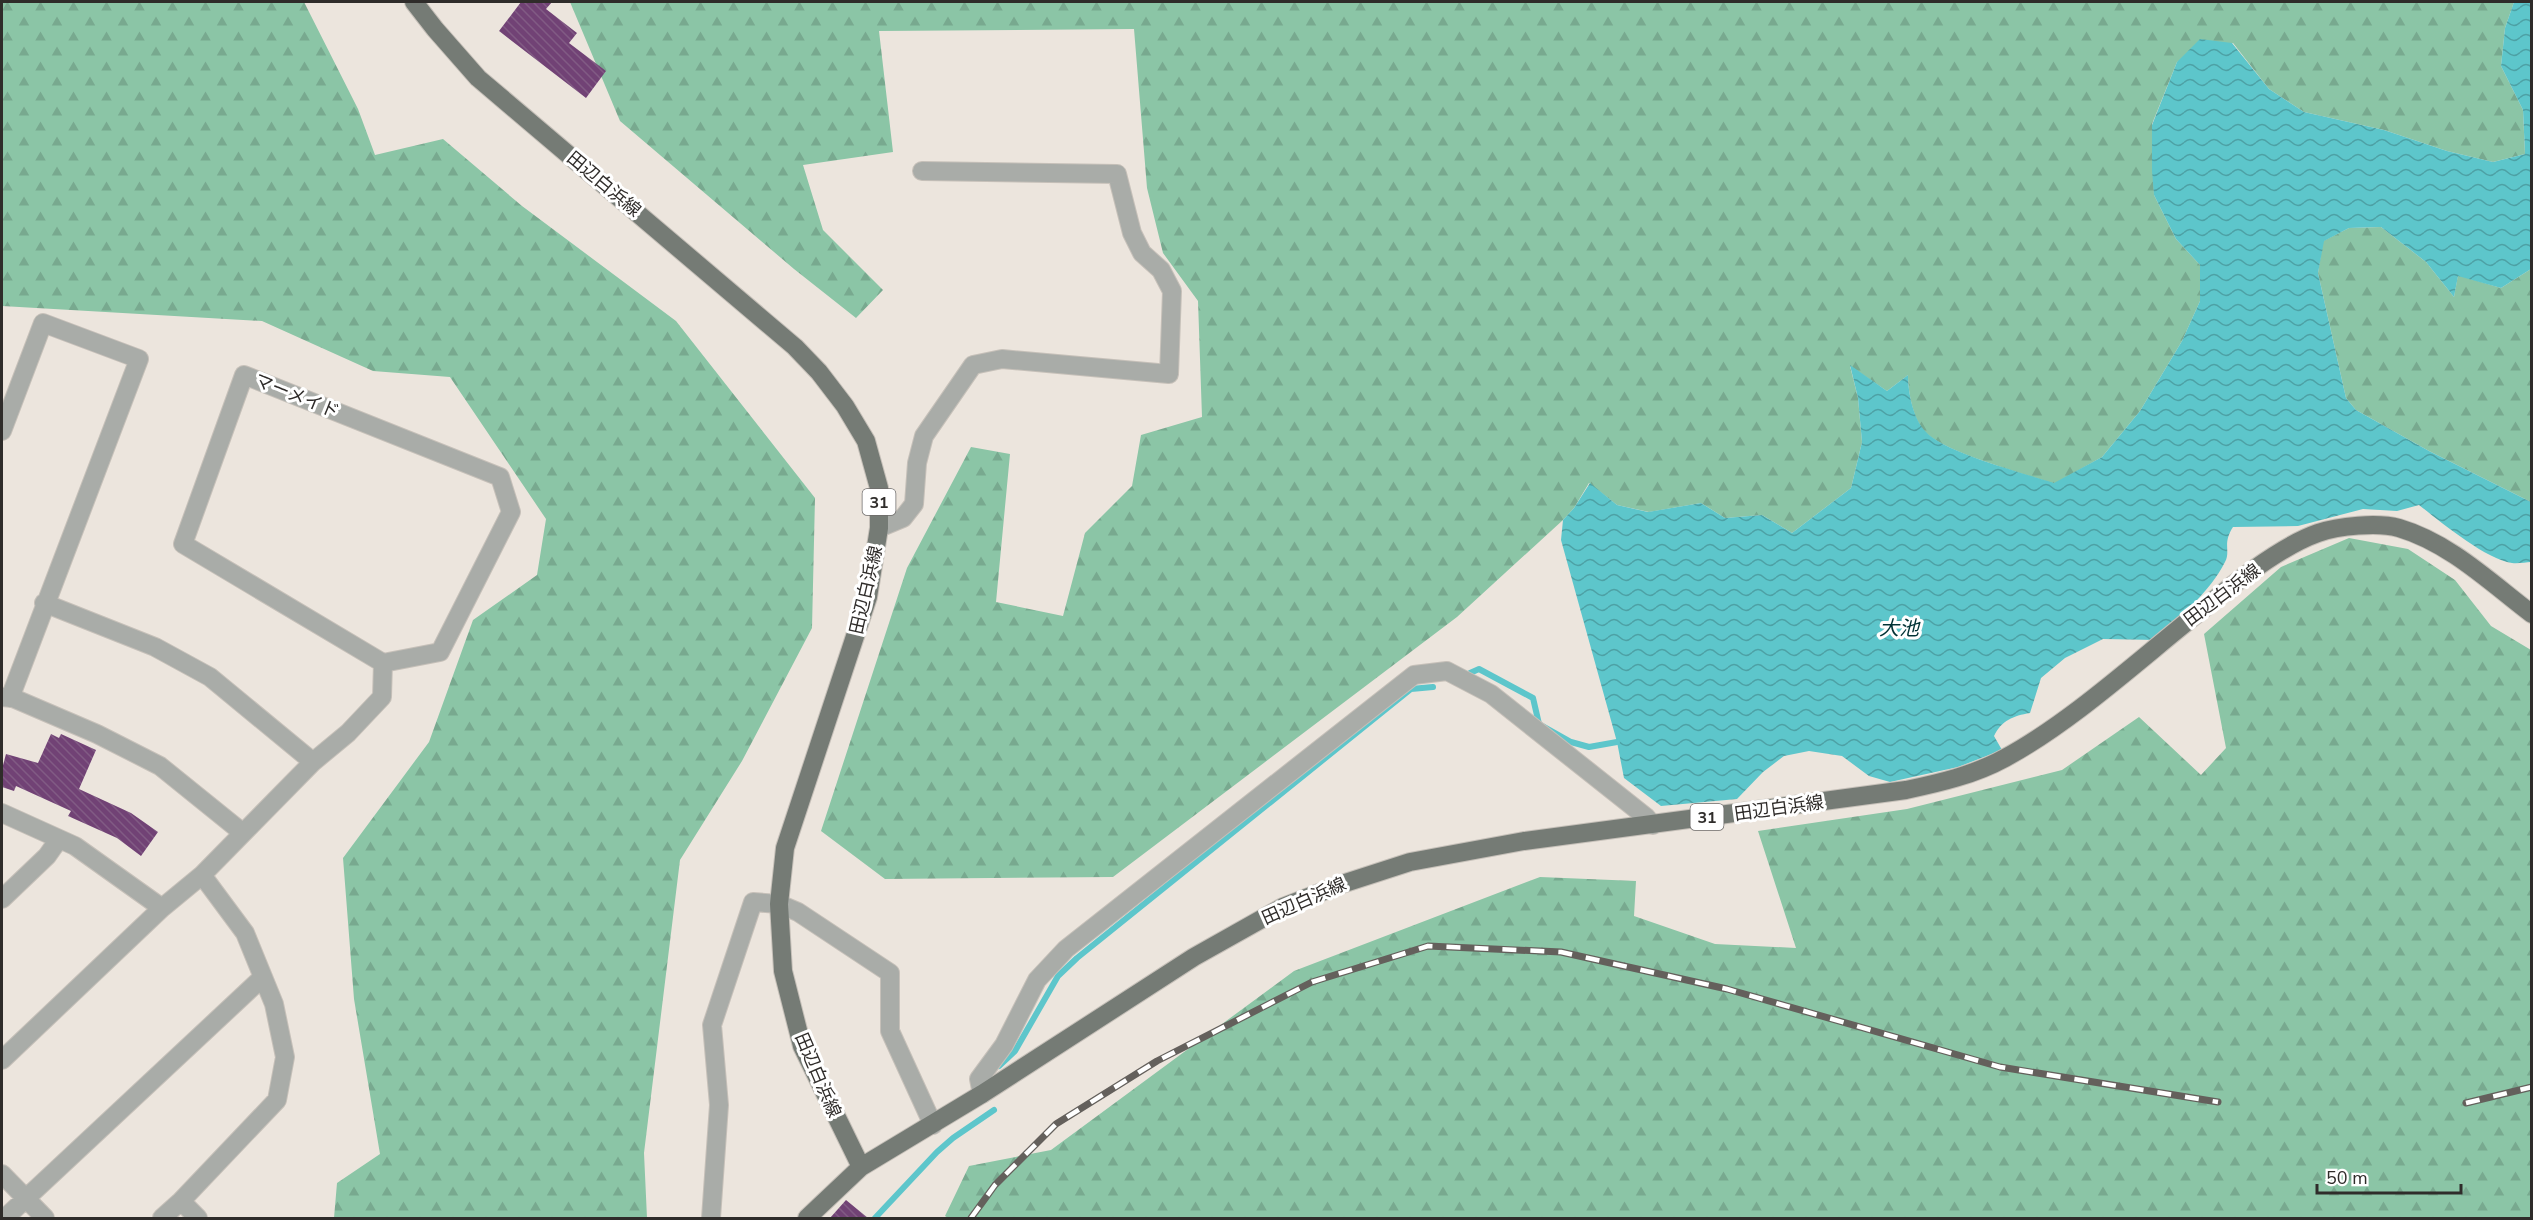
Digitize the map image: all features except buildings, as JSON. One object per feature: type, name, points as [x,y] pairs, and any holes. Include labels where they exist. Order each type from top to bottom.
[{"type":"main road","name":"田辺白浜線","points":[[414,2],[478,78],[795,347],[819,372],[845,406],[866,441],[879,488],[879,528],[868,597],[785,848],[779,904],[783,971],[802,1046],[861,1167]]},
{"type":"main road","name":"田辺白浜線","points":[[807,1218],[861,1167],[933,1125],[1194,957],[1283,907],[1342,884],[1410,862],[1524,842],[1906,790],[1951,780],[2004,759],[2061,722],[2239,580],[2280,553],[2318,533],[2357,525],[2397,528],[2436,545],[2479,572],[2532,614]]},
{"type":"street","points":[[879,528],[903,518],[914,504],[917,463],[924,436],[973,365],[1002,359],[1169,374],[1172,291],[1161,270],[1142,254],[1132,233],[1117,174],[922,171]]},
{"type":"street","points":[[2,431],[43,323],[139,359],[6,698],[97,734],[160,766],[243,833]]},
{"type":"street","name":"マーメイド","points":[[244,375],[500,477],[511,512],[440,652],[382,663],[183,544],[244,375]]},
{"type":"street","points":[[44,603],[155,647],[210,677],[313,762]]},
{"type":"street","points":[[2,1060],[162,908],[202,875],[313,762],[348,733],[382,697],[382,663]]},
{"type":"street","points":[[982,1094],[979,1078],[1004,1046],[1037,980],[1066,949],[1414,675],[1447,671],[1491,694],[1646,817],[1653,825]]},
{"type":"street","points":[[2,813],[59,839],[95,859],[162,908]]},
{"type":"street","points":[[2,900],[47,856],[59,839]]},
{"type":"street","points":[[162,1218],[182,1201],[277,1100],[285,1057],[274,1004],[245,933],[202,875]]},
{"type":"street","points":[[711,1218],[719,1105],[712,1025],[753,902],[779,904],[798,912],[890,973],[890,1031],[933,1125]]},
{"type":"street","points":[[5,1218],[263,977]]},
{"type":"street","points":[[2,1174],[45,1218]]},
{"type":"street","points":[[182,1201],[198,1218]]},
{"type":"green space","points":[[2,2],[304,2],[358,109],[375,155],[443,139],[522,206],[676,321],[815,498],[812,628],[742,761],[680,860],[644,1153],[647,1218],[334,1218],[337,1183],[380,1154],[354,999],[343,858],[429,742],[473,620],[537,575],[546,519],[450,377],[373,371],[262,321],[2,306]]},
{"type":"green space","points":[[570,2],[2514,2],[2505,28],[2501,66],[2523,110],[2525,154],[2493,162],[2447,151],[2384,130],[2304,112],[2269,89],[2233,43],[2177,62],[2152,124],[2154,195],[2176,239],[2200,265],[2200,301],[2182,341],[2140,411],[2102,457],[2054,484],[1986,462],[1935,440],[1925,432],[1917,420],[1912,405],[1908,375],[1887,391],[1850,366],[1858,398],[1862,442],[1851,488],[1792,533],[1762,515],[1725,518],[1701,503],[1649,512],[1617,505],[1589,483],[1574,508],[1563,520],[1457,617],[1113,877],[885,879],[821,831],[907,568],[971,447],[1010,454],[996,602],[1063,616],[1085,533],[1132,486],[1141,435],[1202,417],[1198,301],[1163,253],[1147,188],[1134,29],[879,31],[893,152],[803,165],[823,230],[883,290],[856,318],[794,269],[620,121]]},
{"type":"green space","points":[[2381,227],[2426,262],[2454,297],[2458,275],[2501,288],[2531,269],[2531,502],[2429,451],[2356,410],[2346,398],[2318,273],[2323,241],[2349,228]]},
{"type":"green space","points":[[2349,538],[2408,549],[2455,580],[2491,626],[2531,650],[2531,1218],[948,1218],[945,1216],[969,1166],[1051,1150],[1294,971],[1540,877],[1636,881],[1634,916],[1715,944],[1796,948],[1758,831],[1907,809],[2062,770],[2139,717],[2201,775],[2226,748],[2204,634],[2281,567]]},
{"type":"water","name":"大池","points":[[2514,2],[2531,2],[2531,269],[2501,288],[2458,276],[2454,297],[2426,262],[2381,227],[2349,228],[2324,241],[2318,273],[2346,398],[2356,410],[2429,451],[2531,502],[2531,562],[2512,563],[2489,555],[2419,505],[2397,511],[2363,509],[2298,526],[2233,527],[2228,538],[2227,558],[2219,573],[2203,594],[2157,640],[2103,639],[2065,658],[2041,678],[2030,713],[2009,720],[1997,731],[1994,736],[2002,750],[1958,767],[1890,782],[1869,776],[1842,756],[1809,751],[1784,756],[1763,772],[1737,799],[1661,806],[1624,778],[1617,742],[1561,540],[1563,520],[1574,508],[1590,483],[1617,505],[1648,512],[1701,503],[1725,518],[1762,515],[1792,533],[1851,488],[1862,442],[1858,398],[1850,365],[1887,391],[1908,375],[1914,412],[1921,426],[1935,439],[1966,454],[2054,483],[2102,457],[2140,411],[2182,341],[2200,301],[2200,265],[2176,239],[2154,195],[2152,125],[2177,62],[2200,39],[2232,43],[2269,89],[2304,112],[2384,130],[2447,151],[2493,162],[2525,154],[2523,110],[2501,66],[2505,28]]},
{"type":"waterway","points":[[1470,673],[1479,669],[1533,698],[1539,724],[1571,742],[1589,747],[1617,742]]},
{"type":"waterway","points":[[999,1066],[1015,1051],[1058,976],[1077,958],[1411,689],[1433,687]]},
{"type":"waterway","points":[[875,1218],[937,1152],[994,1110]]},
{"type":"railway","points":[[971,1218],[995,1185],[1056,1124],[1157,1061],[1312,982],[1428,946],[1561,952],[1727,989],[2000,1067],[2218,1102]]},
{"type":"railway","points":[[2466,1103],[2532,1087]]}]
